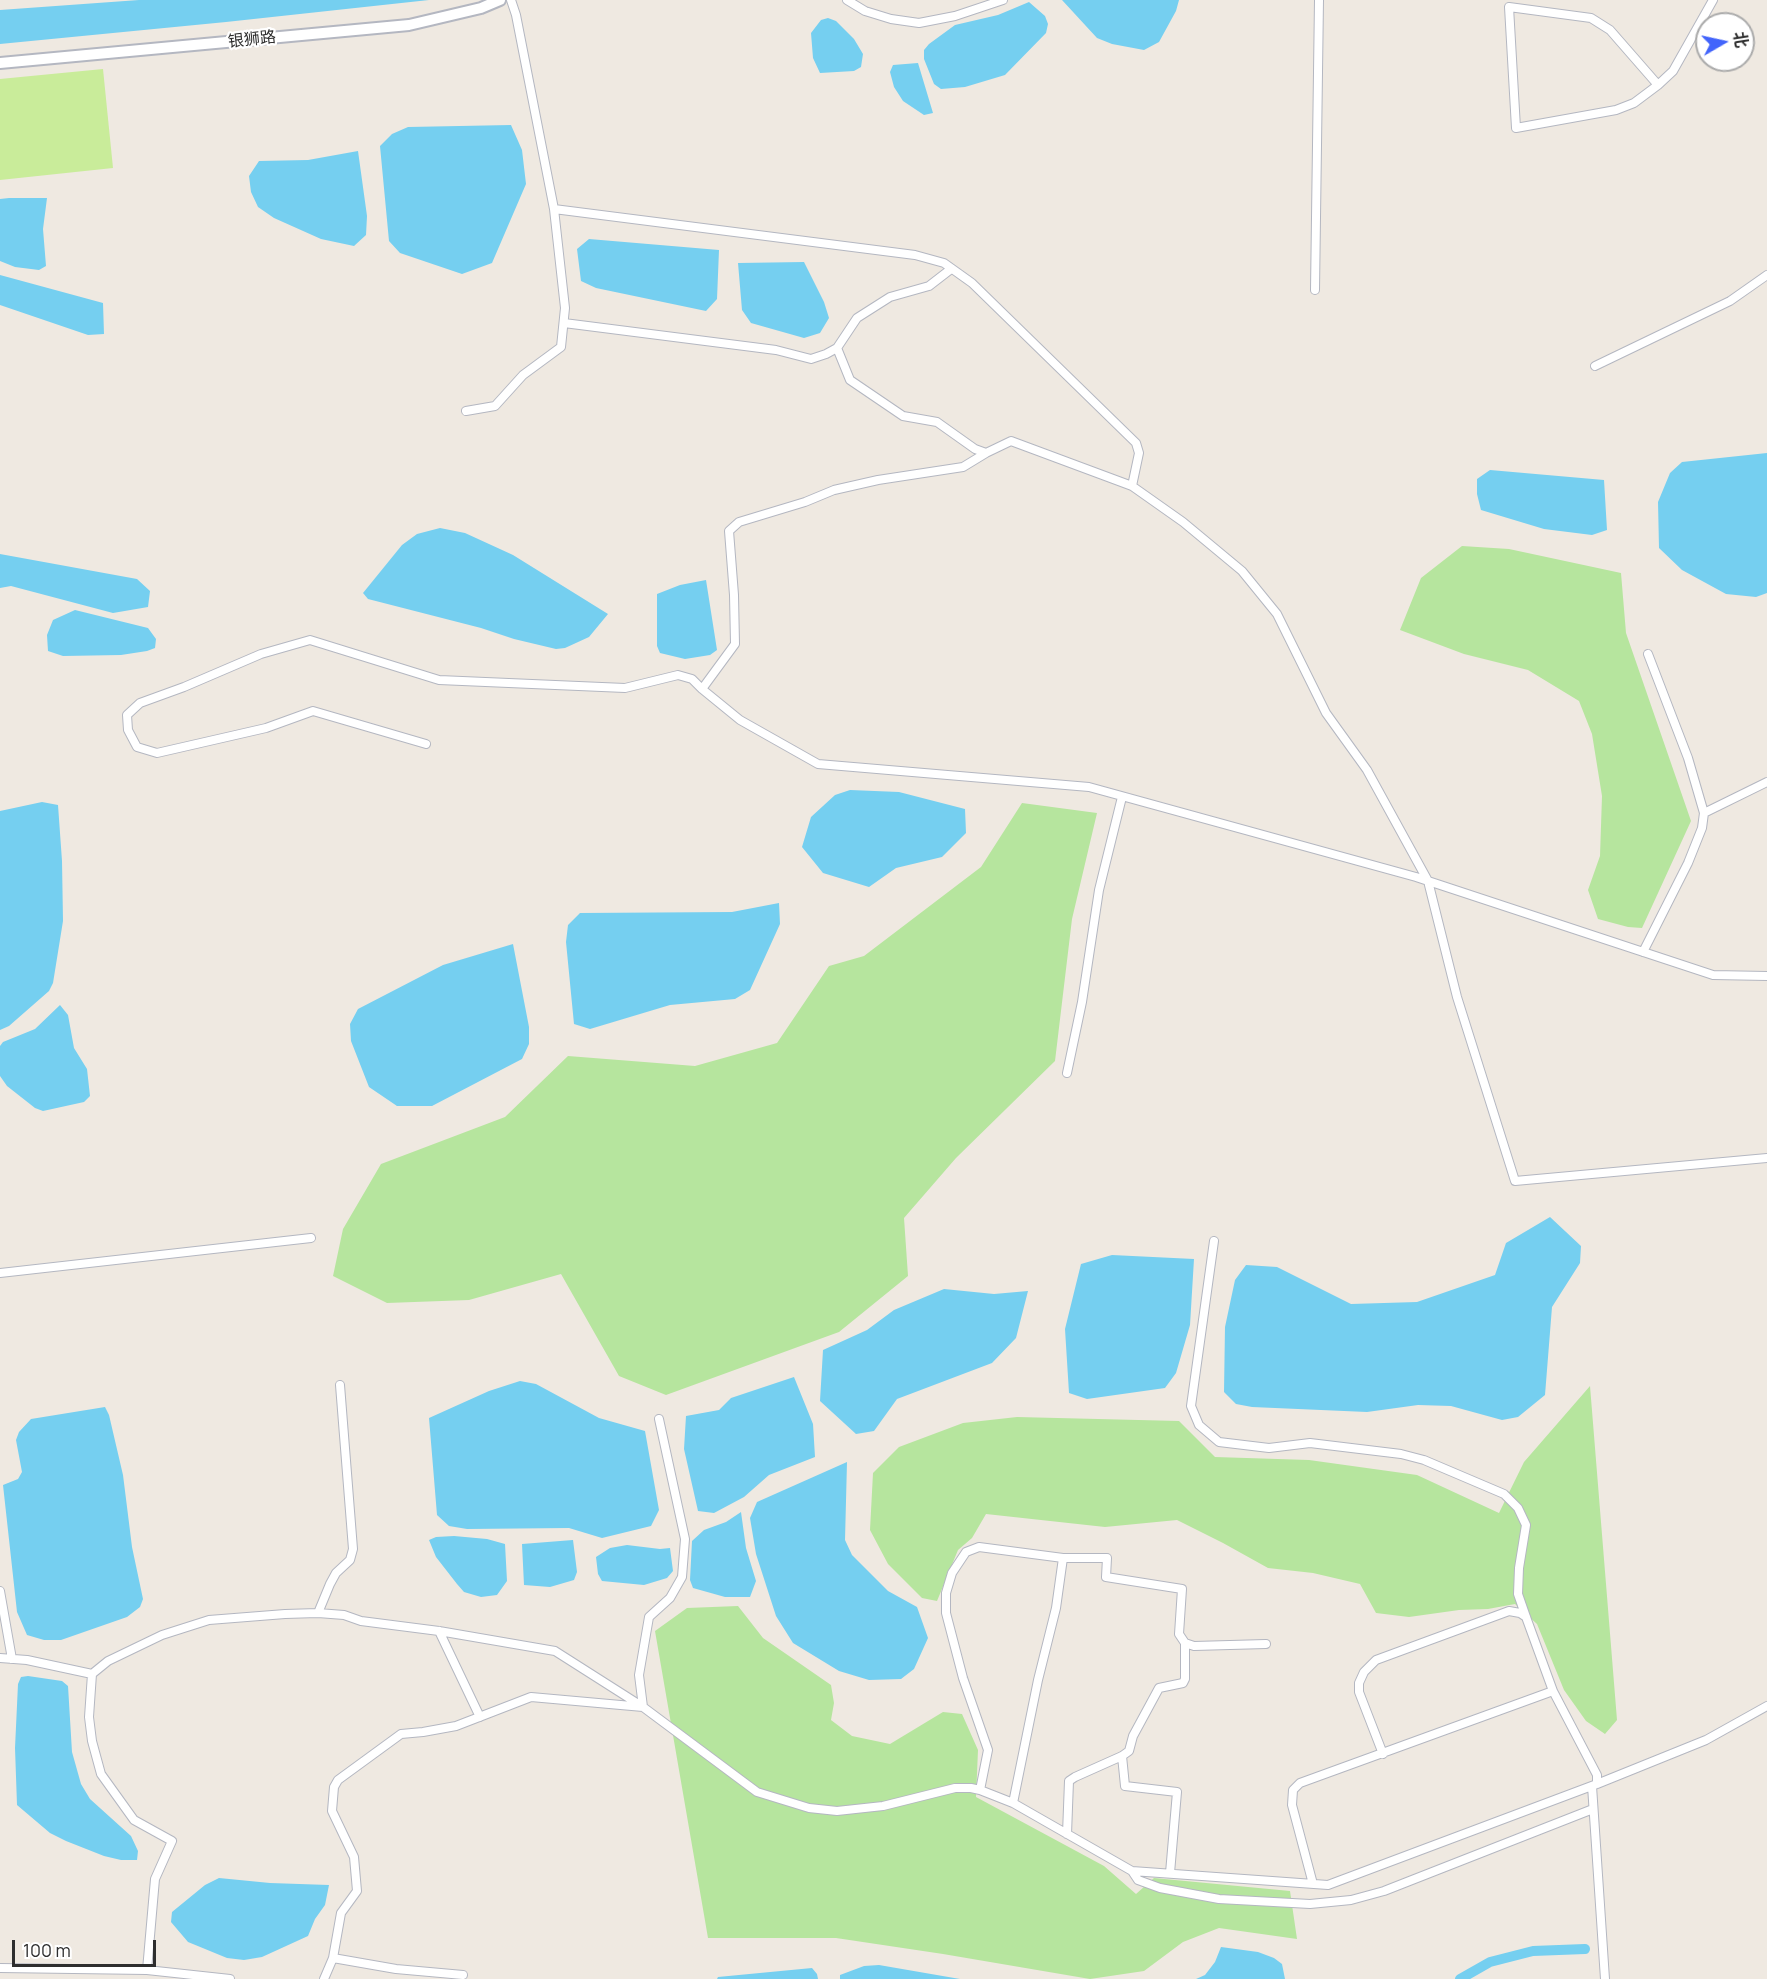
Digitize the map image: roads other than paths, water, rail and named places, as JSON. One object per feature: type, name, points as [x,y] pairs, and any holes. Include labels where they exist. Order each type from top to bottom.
[{"type":"main road","name":"银狮路","points":[[0,63],[409,24],[481,8],[500,0]]},
{"type":"street","points":[[466,411],[495,406],[523,375],[561,347],[564,323],[565,308],[554,209],[516,15],[511,0]]},
{"type":"street","points":[[847,0],[865,11],[891,19],[919,22],[955,16],[1003,0]]},
{"type":"street","points":[[1315,291],[1319,0]]},
{"type":"street","points":[[1658,85],[1610,30],[1591,18],[1509,7],[1516,128],[1616,110],[1634,103],[1658,85],[1673,71],[1713,0]]},
{"type":"street","points":[[554,209],[915,255],[944,263],[972,283],[1136,443],[1138,453],[1132,486]]},
{"type":"street","points":[[564,323],[776,350],[811,359],[837,348],[857,318],[891,297],[929,286],[951,268]]},
{"type":"street","points":[[1595,366],[1730,301],[1767,275]]},
{"type":"street","points":[[837,348],[850,380],[903,416],[937,422],[975,449],[986,453]]},
{"type":"street","points":[[702,689],[735,644],[729,531],[739,522],[834,490],[878,480],[963,467],[1011,441],[1132,486],[1183,522],[1242,571],[1277,614],[1326,713],[1367,770],[1428,881],[1457,997],[1515,1181],[1767,1158]]},
{"type":"street","points":[[426,744],[313,711],[266,728],[157,753],[137,747],[128,730],[127,715],[140,703],[261,654],[310,640],[439,680],[625,688],[678,675],[692,679],[740,720],[818,764],[1089,788],[1428,881],[1713,975],[1767,976]]},
{"type":"street","points":[[1643,952],[1688,863],[1702,828],[1704,813],[1688,758],[1648,654]]},
{"type":"street","points":[[1704,813],[1767,782]]},
{"type":"street","points":[[1067,1073],[1082,1002],[1099,891],[1122,797]]},
{"type":"street","points":[[0,1273],[311,1238]]},
{"type":"street","points":[[1214,1241],[1191,1407],[1199,1425],[1219,1442],[1269,1449],[1310,1443],[1401,1454],[1424,1460],[1504,1494],[1518,1508],[1526,1525],[1519,1568],[1518,1594],[1553,1691],[1597,1775],[1593,1809],[1605,1979]]},
{"type":"street","points":[[318,1613],[336,1573],[350,1560],[353,1549],[340,1385]]},
{"type":"street","points":[[643,1707],[639,1675],[649,1617],[670,1598],[682,1577],[684,1539],[659,1419]]},
{"type":"street","points":[[980,1790],[988,1750],[963,1678],[946,1613],[946,1593],[952,1573],[966,1552],[979,1547],[1063,1558],[1107,1558],[1106,1577],[1182,1589],[1179,1634],[1185,1643],[1185,1679],[1183,1683],[1159,1688],[1133,1736],[1129,1751],[1069,1781],[1067,1834]]},
{"type":"street","points":[[1013,1803],[1038,1680],[1056,1608],[1063,1558]]},
{"type":"street","points":[[0,1591],[12,1659]]},
{"type":"street","points":[[1383,1754],[1359,1692],[1359,1683],[1364,1672],[1376,1660],[1509,1611],[1526,1617]]},
{"type":"street","points":[[147,1970],[155,1879],[172,1841],[134,1820],[100,1774],[89,1717],[92,1674],[108,1661],[162,1635],[208,1620],[318,1613],[344,1615],[361,1621],[439,1631],[555,1651],[643,1707],[757,1792],[809,1808],[837,1811],[883,1806],[955,1788],[980,1790],[1013,1803],[1132,1871],[1328,1885],[1595,1785],[1706,1740],[1767,1706]]},
{"type":"street","points":[[439,1631],[480,1717]]},
{"type":"street","points":[[1185,1643],[1194,1646],[1266,1644]]},
{"type":"street","points":[[0,1659],[27,1660],[92,1674]]},
{"type":"street","points":[[1312,1884],[1292,1805],[1293,1790],[1300,1783],[1553,1691]]},
{"type":"street","points":[[324,1979],[333,1958],[341,1913],[357,1891],[354,1857],[332,1811],[333,1787],[338,1780],[401,1734],[456,1726],[531,1697],[643,1707]]},
{"type":"street","points":[[1122,1756],[1125,1786],[1177,1792],[1170,1874]]},
{"type":"street","points":[[1132,1871],[1138,1880],[1160,1888],[1219,1899],[1310,1904],[1351,1900],[1384,1891],[1593,1809]]},
{"type":"street","points":[[333,1958],[396,1969],[463,1974]]},
{"type":"street","points":[[0,1968],[147,1970],[230,1979]]},
{"type":"street","points":[[48,1969],[49,1979]]},
{"type":"water","points":[[139,0],[429,0],[0,44],[0,10]]},
{"type":"water","points":[[1062,0],[1179,0],[1176,11],[1159,42],[1144,50],[1112,44],[1097,38]]},
{"type":"water","points":[[1029,2],[1045,16],[1048,24],[1046,33],[1005,75],[965,87],[941,89],[934,84],[924,59],[924,50],[929,44],[955,25],[998,15]]},
{"type":"water","points":[[828,18],[836,21],[854,39],[863,54],[861,67],[854,71],[820,73],[813,58],[811,33],[821,20]]},
{"type":"water","points":[[918,63],[933,113],[924,115],[903,101],[894,87],[890,72],[893,65]]},
{"type":"water","points":[[511,125],[522,150],[526,184],[492,263],[462,274],[400,253],[389,241],[380,146],[392,134],[408,127]]},
{"type":"water","points":[[358,151],[367,216],[366,235],[354,246],[321,239],[274,218],[258,207],[251,192],[249,176],[259,161],[308,160]]},
{"type":"water","points":[[47,198],[43,229],[46,266],[39,270],[15,267],[0,261],[0,199]]},
{"type":"water","points":[[589,239],[719,250],[717,299],[706,311],[596,288],[581,281],[577,249]]},
{"type":"water","points":[[804,262],[824,302],[829,318],[820,333],[804,338],[751,323],[742,310],[738,263]]},
{"type":"water","points":[[0,275],[103,303],[104,334],[88,335],[0,305]]},
{"type":"water","points":[[1767,453],[1767,593],[1756,597],[1726,594],[1682,570],[1659,548],[1658,502],[1670,473],[1682,462]]},
{"type":"water","points":[[1490,470],[1604,480],[1607,530],[1592,535],[1544,529],[1481,510],[1477,494],[1477,479]]},
{"type":"water","points":[[440,528],[465,533],[513,555],[608,614],[589,637],[565,648],[556,649],[368,599],[363,593],[402,545],[417,534]]},
{"type":"water","points":[[0,554],[137,579],[150,591],[148,607],[113,613],[11,586],[0,588]]},
{"type":"water","points":[[706,580],[717,650],[710,655],[685,659],[660,653],[657,646],[657,594],[680,585]]},
{"type":"water","points":[[75,610],[148,628],[156,639],[155,648],[121,655],[63,656],[48,651],[47,635],[53,620]]},
{"type":"water","points":[[850,790],[899,792],[965,809],[966,833],[942,857],[896,868],[869,887],[823,873],[802,847],[811,817],[835,795]]},
{"type":"water","points":[[42,802],[58,805],[62,861],[63,921],[53,983],[49,991],[9,1026],[0,1030],[0,811]]},
{"type":"water","points":[[779,903],[780,924],[750,990],[735,999],[670,1005],[590,1029],[574,1024],[566,942],[568,925],[580,913],[732,912]]},
{"type":"water","points":[[513,944],[529,1027],[529,1044],[522,1059],[432,1106],[397,1106],[369,1087],[351,1041],[350,1024],[358,1009],[443,965]]},
{"type":"water","points":[[60,1005],[68,1015],[74,1048],[87,1069],[90,1096],[84,1102],[43,1111],[35,1108],[7,1086],[0,1076],[0,1046],[3,1042],[35,1029]]},
{"type":"water","points":[[1550,1217],[1581,1246],[1580,1263],[1552,1307],[1545,1395],[1518,1417],[1502,1420],[1451,1406],[1418,1405],[1367,1412],[1252,1407],[1236,1404],[1224,1392],[1225,1327],[1235,1280],[1246,1265],[1277,1267],[1351,1304],[1417,1302],[1495,1275],[1506,1243]]},
{"type":"water","points":[[1112,1255],[1194,1259],[1190,1325],[1176,1373],[1165,1388],[1087,1399],[1069,1393],[1065,1329],[1081,1264]]},
{"type":"water","points":[[944,1289],[994,1294],[1028,1291],[1016,1338],[992,1363],[897,1399],[874,1431],[856,1434],[820,1401],[823,1350],[867,1330],[894,1310]]},
{"type":"water","points":[[794,1377],[813,1424],[815,1457],[769,1475],[744,1497],[714,1513],[698,1511],[684,1449],[686,1416],[719,1410],[731,1398]]},
{"type":"water","points":[[520,1381],[536,1384],[599,1418],[645,1431],[659,1510],[651,1526],[602,1538],[569,1528],[467,1529],[449,1526],[437,1515],[429,1418],[489,1391]]},
{"type":"water","points":[[105,1407],[109,1415],[123,1475],[132,1547],[143,1599],[140,1607],[127,1617],[61,1640],[44,1640],[27,1635],[17,1612],[3,1485],[18,1479],[22,1472],[16,1440],[19,1432],[31,1419]]},
{"type":"water","points":[[847,1462],[845,1540],[852,1555],[888,1591],[917,1607],[928,1638],[914,1669],[901,1679],[869,1680],[839,1671],[793,1643],[776,1616],[756,1554],[750,1518],[757,1502]]},
{"type":"water","points":[[741,1512],[746,1548],[756,1581],[750,1597],[725,1597],[693,1588],[690,1580],[692,1541],[704,1530],[726,1522]]},
{"type":"water","points":[[436,1537],[487,1539],[505,1544],[507,1581],[497,1595],[481,1597],[464,1592],[436,1557],[429,1540]]},
{"type":"water","points":[[573,1540],[577,1572],[574,1580],[550,1587],[524,1585],[522,1544]]},
{"type":"water","points":[[627,1545],[670,1548],[673,1571],[667,1578],[644,1585],[602,1581],[598,1574],[596,1557],[610,1548]]},
{"type":"water","points":[[21,1677],[62,1681],[68,1686],[72,1752],[81,1784],[90,1799],[131,1836],[138,1851],[137,1860],[121,1860],[104,1856],[66,1841],[50,1833],[17,1805],[15,1748],[18,1684]]},
{"type":"water","points":[[219,1878],[329,1885],[325,1905],[315,1919],[308,1936],[262,1957],[244,1960],[227,1958],[188,1942],[171,1922],[172,1912],[205,1885]]},
{"type":"water","points":[[1221,1947],[1258,1952],[1274,1958],[1282,1964],[1285,1979],[1196,1979],[1205,1975],[1215,1962]]},
{"type":"water","points":[[879,1965],[960,1979],[840,1979],[840,1975],[864,1966]]},
{"type":"water","points":[[812,1968],[818,1979],[717,1979],[718,1977]]},
{"type":"waterway","points":[[1460,1979],[1490,1962],[1533,1951],[1585,1949]]}]
